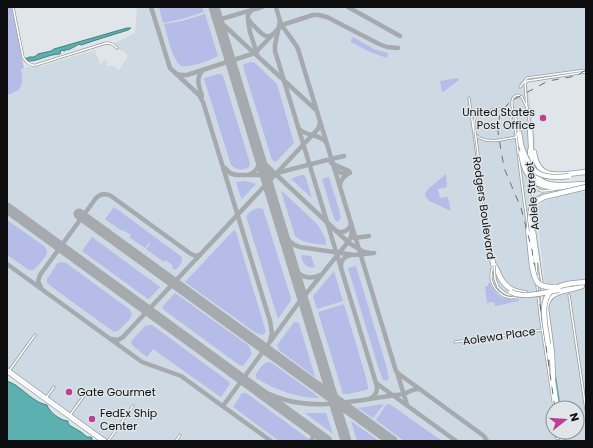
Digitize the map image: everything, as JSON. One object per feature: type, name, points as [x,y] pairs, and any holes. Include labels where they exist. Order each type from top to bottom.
[{"type":"highway","points":[[530,127],[535,160],[539,168],[549,174],[586,173]]},
{"type":"highway","points":[[530,127],[532,167],[535,175],[541,182],[550,185],[586,186]]},
{"type":"highway","points":[[519,132],[521,145],[529,164],[541,175],[553,178],[586,173]]},
{"type":"highway","points":[[521,145],[520,150],[524,168],[530,178],[537,183],[545,187],[554,188],[586,186]]},
{"type":"highway","points":[[585,285],[543,287],[538,284],[532,266],[530,218],[533,205],[544,197],[586,186]]},
{"type":"highway","points":[[530,230],[536,261]]},
{"type":"highway","points":[[492,258],[498,279],[506,289],[514,294],[523,295],[585,285]]},
{"type":"highway","points":[[494,265],[505,284],[515,291],[525,292],[559,289]]},
{"type":"highway","points":[[554,400],[550,343],[543,307],[546,296],[559,286],[585,285]]},
{"type":"street","points":[[13,7],[23,57],[25,61],[31,65],[36,65],[106,43],[111,43],[117,48]]},
{"type":"street","points":[[520,87],[526,79],[586,71]]},
{"type":"street","name":"Aolele Street","points":[[533,78],[525,83],[530,127],[528,165],[533,191],[533,216],[543,292],[542,330]]},
{"type":"street","points":[[527,108],[522,97],[518,95],[514,97],[512,102],[516,137],[525,210],[530,230]]},
{"type":"street","name":"Rodgers Boulevard","points":[[469,98],[492,258],[491,278],[496,289],[501,295],[507,298],[559,289]]},
{"type":"street","points":[[519,132],[512,112],[506,109],[483,112],[477,115],[474,122],[496,282],[498,287],[508,295],[519,295]]},
{"type":"street","points":[[474,133],[480,138],[487,140],[516,137]]},
{"type":"street","points":[[531,180],[537,189],[541,191],[586,186]]},
{"type":"street","points":[[532,205],[535,199],[541,196],[586,186]]},
{"type":"street","points":[[525,210],[528,215],[533,216]]},
{"type":"street","name":"Aolele Street","points":[[536,261],[537,293],[554,400]]},
{"type":"street","points":[[537,272],[540,288],[543,292]]},
{"type":"street","points":[[542,281],[547,286],[552,286],[559,289]]},
{"type":"street","points":[[529,294],[536,296],[538,300]]},
{"type":"street","points":[[569,295],[586,410]]},
{"type":"street","name":"Aolewa Place","points":[[455,342],[542,330]]},
{"type":"street","points":[[35,334],[8,371],[102,441]]},
{"type":"street","points":[[45,398],[54,387]]},
{"type":"street","points":[[69,416],[86,393]]},
{"type":"street","points":[[69,416],[107,441],[133,406]]},
{"type":"street","points":[[176,441],[180,435]]},
{"type":"shaded area","points":[[7,7],[12,7],[24,68],[21,69],[21,86],[16,91],[7,95]]},
{"type":"shaded area","points":[[136,7],[586,7],[586,74],[527,82],[535,138],[534,210],[544,281],[537,301],[551,400],[545,400],[545,440],[556,441],[108,441],[7,367],[7,95],[15,93],[23,79],[21,69],[28,67],[39,67],[95,50],[100,65],[104,60],[108,62],[106,65],[108,67],[112,65],[119,70],[128,56],[123,51],[120,51],[115,43],[135,33]]},
{"type":"shaded area","points":[[159,7],[202,7],[204,12],[163,23]]},
{"type":"shaded area","points":[[205,14],[218,56],[200,64],[181,66],[172,52],[164,24],[182,21]]},
{"type":"shaded area","points":[[131,28],[81,45],[79,44],[68,50],[66,49],[65,51],[61,50],[60,54],[31,61],[28,61],[26,58],[34,57],[38,54],[54,49]]},
{"type":"shaded area","points":[[353,37],[374,49],[388,53],[387,58],[370,52],[351,42]]},
{"type":"shaded area","points":[[250,62],[255,63],[277,84],[294,143],[276,162],[272,160],[243,66],[244,64]]},
{"type":"shaded area","points":[[218,74],[223,76],[250,163],[249,167],[244,169],[237,169],[231,165],[204,79]]},
{"type":"shaded area","points":[[458,78],[459,80],[442,92],[440,81]]},
{"type":"shaded area","points":[[446,174],[447,187],[438,189],[440,198],[448,197],[451,211],[429,201],[426,198],[425,193]]},
{"type":"shaded area","points":[[304,175],[306,178],[312,198],[291,179]]},
{"type":"shaded area","points":[[329,177],[341,218],[338,222],[335,220],[332,212],[322,179]]},
{"type":"shaded area","points":[[245,181],[256,184],[242,199],[236,182]]},
{"type":"shaded area","points":[[281,191],[318,225],[325,238],[326,245],[305,242],[295,236]]},
{"type":"shaded area","points":[[586,191],[586,441],[564,441],[585,440],[585,400],[559,400],[536,208],[544,201],[576,192]]},
{"type":"shaded area","points":[[114,207],[182,257],[182,262],[176,270],[172,268],[173,266],[166,260],[164,262],[146,249],[150,244],[149,243],[145,248],[129,237],[131,235],[123,230],[122,231],[105,219]]},
{"type":"shaded area","points":[[258,208],[263,209],[291,298],[290,302],[278,319],[246,216],[251,211]]},
{"type":"shaded area","points":[[7,220],[44,246],[47,253],[33,270],[29,270],[7,255]]},
{"type":"shaded area","points":[[234,230],[236,232],[266,332],[262,335],[256,333],[185,282]]},
{"type":"shaded area","points":[[92,237],[160,287],[148,299],[82,251]]},
{"type":"shaded area","points":[[301,255],[311,256],[315,267],[305,265],[302,261]]},
{"type":"shaded area","points":[[60,262],[66,263],[129,309],[132,314],[130,319],[118,331],[114,332],[47,283],[47,279],[56,266],[55,265]]},
{"type":"shaded area","points":[[356,266],[386,365],[389,378],[387,381],[383,380],[379,370],[348,268]]},
{"type":"shaded area","points":[[334,271],[343,301],[317,309],[313,296]]},
{"type":"shaded area","points":[[488,283],[490,283],[498,295],[505,299],[519,299],[519,301],[495,306],[494,302],[487,303],[485,286],[488,286]]},
{"type":"shaded area","points":[[175,293],[249,346],[252,354],[243,366],[239,365],[164,310],[162,307]]},
{"type":"shaded area","points":[[344,304],[368,387],[366,390],[348,394],[343,394],[318,312]]},
{"type":"shaded area","points":[[294,322],[299,323],[315,377],[279,350],[277,345]]},
{"type":"shaded area","points":[[152,325],[228,381],[230,384],[221,397],[153,349],[147,357],[132,345],[132,340],[145,326]]},
{"type":"shaded area","points":[[268,362],[272,363],[320,398],[295,395],[271,386],[256,378],[256,374],[261,367]]},
{"type":"shaded area","points":[[7,381],[16,385],[36,400],[47,405],[56,416],[68,421],[69,425],[87,437],[91,437],[92,441],[7,441]]},
{"type":"shaded area","points":[[242,393],[249,395],[310,441],[279,441],[233,407]]},
{"type":"shaded area","points":[[384,404],[373,418],[358,408]]},
{"type":"shaded area","points":[[389,404],[442,441],[404,441],[376,420],[386,405]]},
{"type":"shaded area","points":[[305,413],[326,413],[333,434]]},
{"type":"shaded area","points":[[351,421],[379,441],[357,441]]},
{"type":"waterway","points":[[555,375],[559,400]]},
{"type":"taxiway","points":[[151,7],[170,68],[199,95],[203,102],[270,321],[272,333],[270,341]]},
{"type":"taxiway","points":[[218,20],[262,7]]},
{"type":"taxiway","points":[[276,7],[280,21],[275,51],[376,383],[456,441]]},
{"type":"taxiway","points":[[348,7],[400,36]]},
{"type":"taxiway","points":[[252,10],[248,15],[250,22],[263,35],[272,35]]},
{"type":"taxiway","points":[[176,74],[187,75],[255,53],[278,29],[285,24],[313,15],[327,17],[379,44],[387,47],[398,48]]},
{"type":"taxiway","points":[[218,20],[315,109]]},
{"type":"taxiway","points":[[248,21],[257,54]]},
{"type":"taxiway","points":[[280,21],[298,49],[396,371],[484,436],[487,441]]},
{"type":"taxiway","points":[[202,96],[198,80],[203,70]]},
{"type":"taxiway","points":[[112,339],[118,340],[123,337],[317,130],[320,122]]},
{"type":"taxiway","points":[[299,129],[306,133],[320,137],[326,142]]},
{"type":"taxiway","points":[[259,154],[262,161],[266,165],[349,243],[364,252],[370,253]]},
{"type":"taxiway","points":[[225,168],[230,173],[236,175],[269,175],[344,156]]},
{"type":"taxiway","points":[[250,174],[258,167],[259,157]]},
{"type":"taxiway","points":[[331,163],[349,171]]},
{"type":"taxiway","points":[[335,169],[341,173],[350,173]]},
{"type":"taxiway","points":[[340,186],[345,175],[349,173]]},
{"type":"taxiway","points":[[41,288],[38,281],[40,275],[96,198],[103,194],[111,196],[191,254],[196,256],[200,255]]},
{"type":"taxiway","points":[[336,231],[346,231],[351,223]]},
{"type":"taxiway","points":[[282,230],[289,241],[300,247],[354,255],[374,253]]},
{"type":"taxiway","points":[[223,406],[297,305],[348,242],[352,231]]},
{"type":"taxiway","points":[[354,238],[369,236]]},
{"type":"taxiway","points":[[341,266],[344,259],[351,255]]},
{"type":"taxiway","points":[[7,264],[142,362],[181,376],[271,441]]},
{"type":"taxiway","points":[[292,265],[301,275],[312,278],[320,275]]},
{"type":"taxiway","points":[[397,372],[407,405]]},
{"type":"taxiway","points":[[246,382],[273,396],[309,404],[336,404],[404,394],[418,389]]},
{"type":"taxiway","points":[[371,398],[375,395],[377,388],[376,383]]},
{"type":"taxiway","points":[[311,441],[315,432]]},
{"type":"runway","points":[[214,7],[346,441]]},
{"type":"runway","points":[[7,208],[327,441]]},
{"type":"runway","points":[[79,214],[392,441]]},
{"type":"railway","points":[[554,400],[532,250],[521,208],[504,168],[498,124],[500,115],[507,105],[513,100],[548,81],[576,76],[586,70]]},
{"type":"place","name":"United States Post Office","points":[[543,118]]},
{"type":"place","name":"Gate Gourmet","points":[[69,392]]},
{"type":"place","name":"FedEx Ship Center","points":[[92,419]]}]
